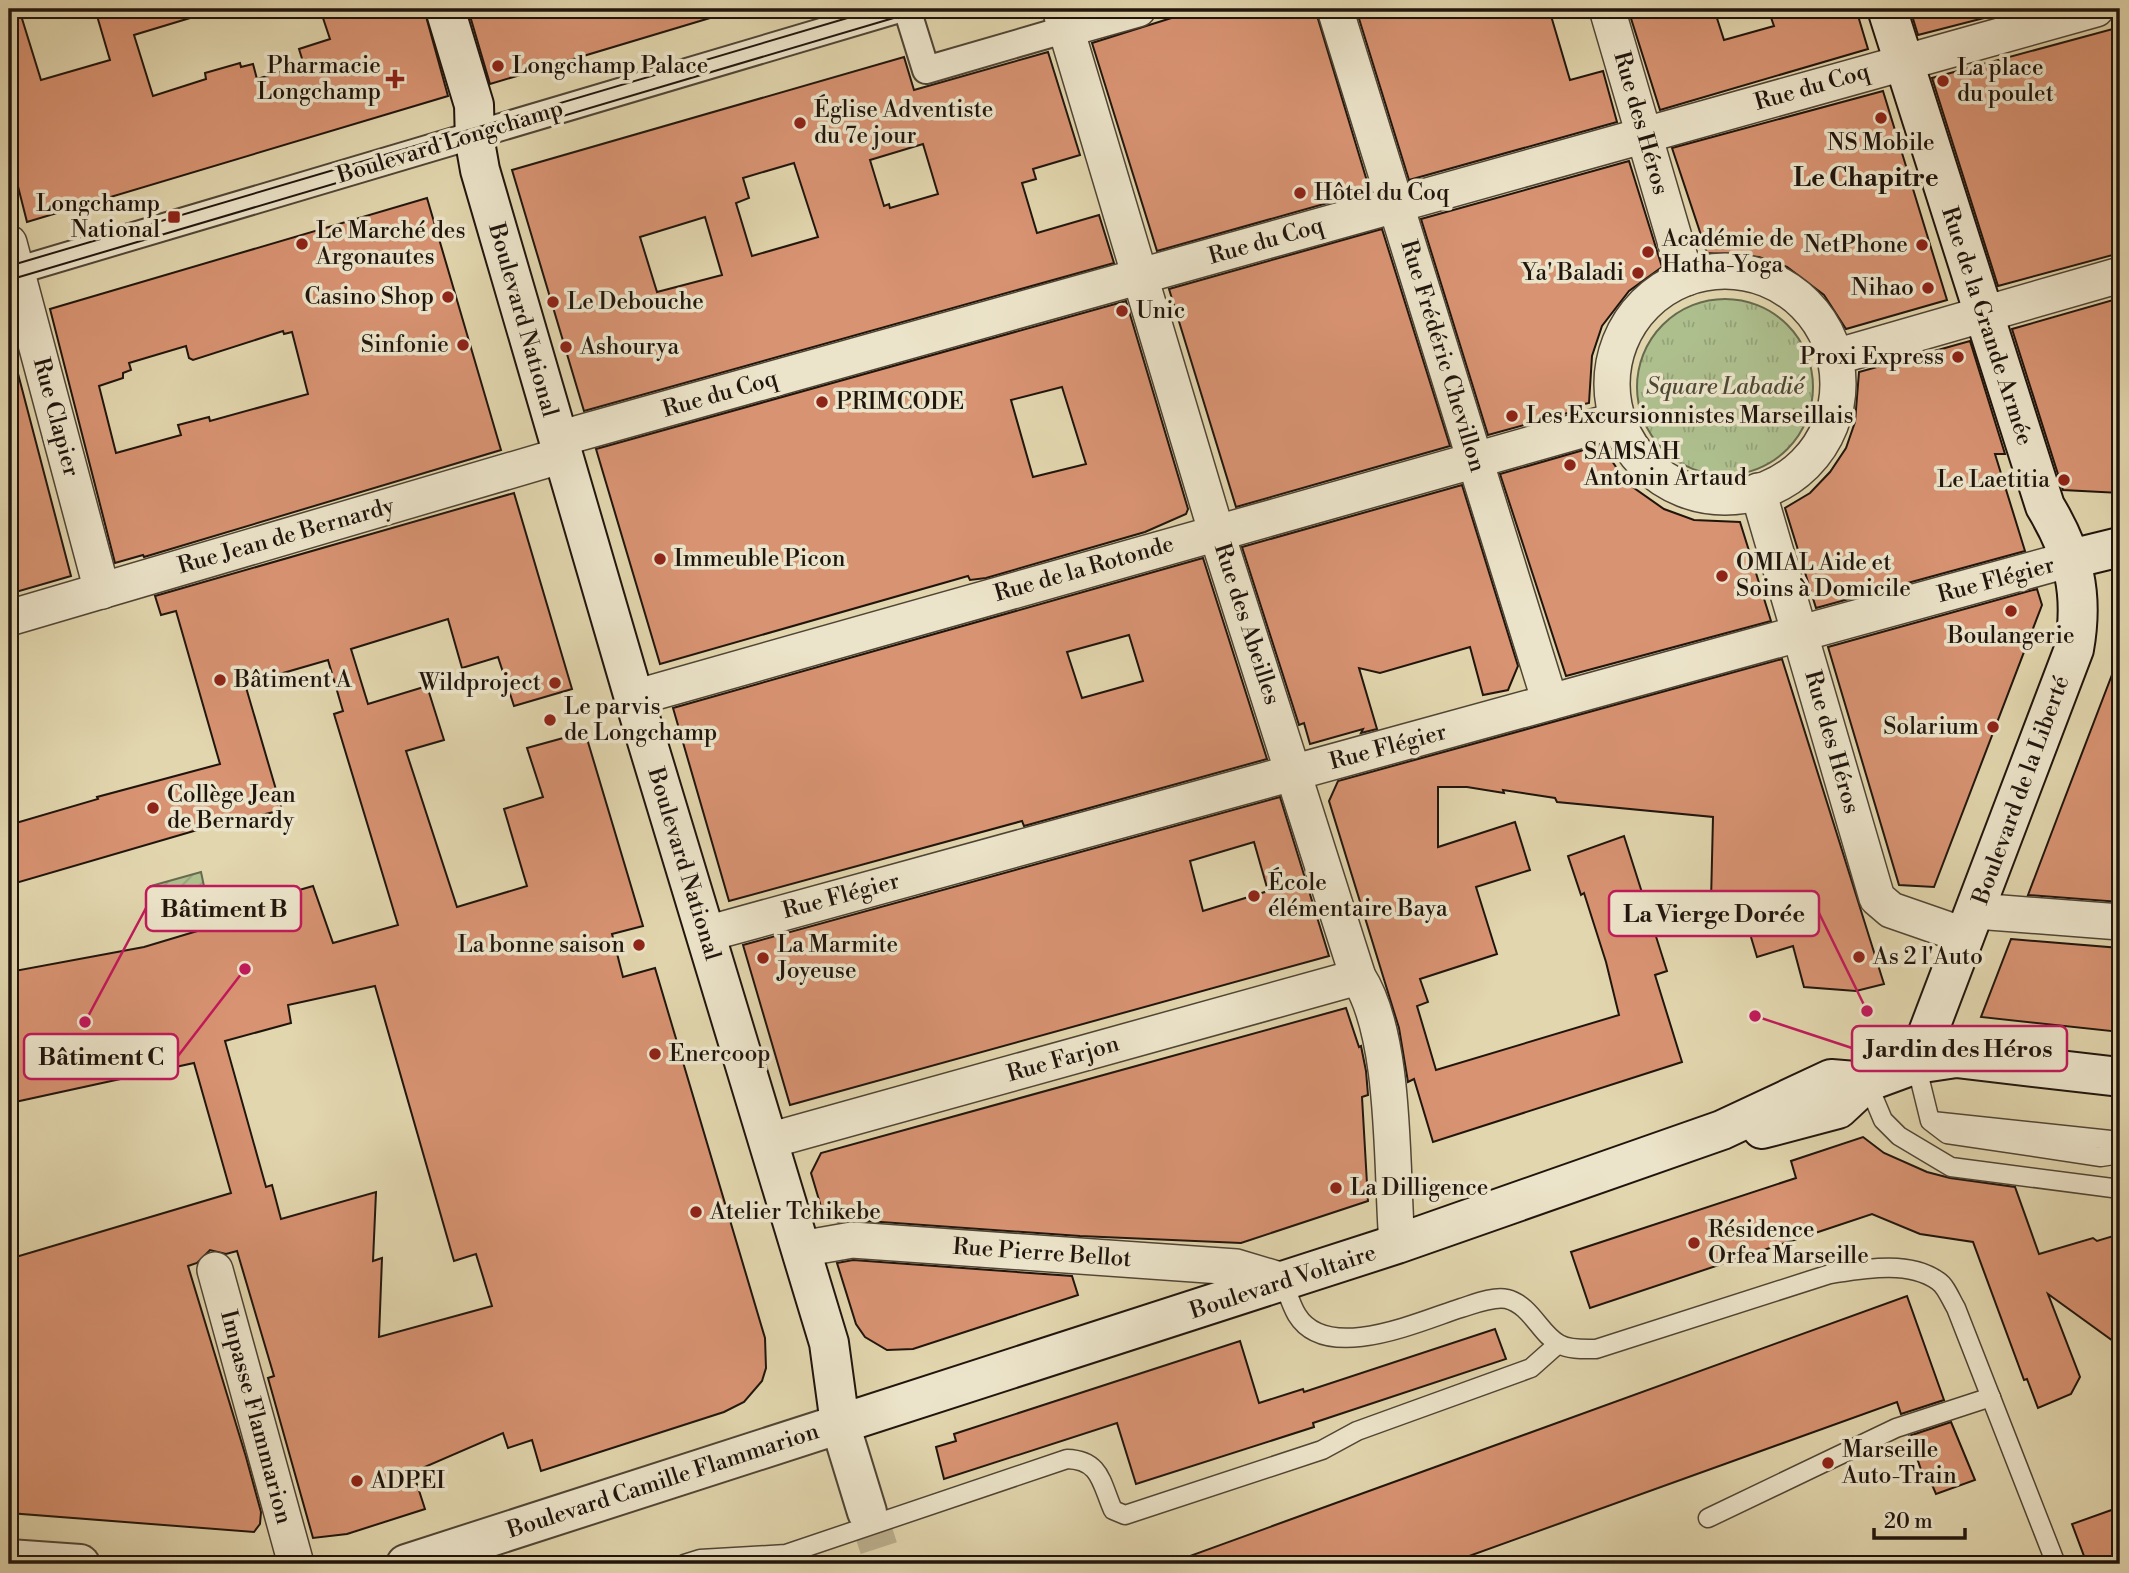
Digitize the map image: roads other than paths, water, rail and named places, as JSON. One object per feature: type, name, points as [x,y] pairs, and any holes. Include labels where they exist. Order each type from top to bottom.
[{"type":"main road","name":"Boulevard National","points":[[445,9],[474,104],[477,160],[634,698],[802,1249],[833,1357],[840,1424],[867,1512]]},
{"type":"main road","name":"Rue de la Grande Armée","points":[[1887,9],[2045,506],[2071,559]]},
{"type":"main road","points":[[2071,559],[2120,547]]},
{"type":"main road","name":"Boulevard de la Liberté","points":[[1916,1064],[2074,649],[2080,616],[2071,559]]},
{"type":"main road","name":"Boulevard Voltaire","points":[[840,1424],[1397,1244],[1722,1130],[1761,1130],[1838,1109],[1867,1082],[1916,1064],[1956,1058],[2120,1077]]},
{"type":"main road","name":"Boulevard Camille Flammarion","points":[[406,1564],[840,1424]]},
{"type":"main road","points":[[9,1559],[79,1564]]},
{"type":"street","points":[[899,10],[926,70],[1063,19],[1138,9]]},
{"type":"street","name":"Rue Frédéric Chevillon","points":[[1335,9],[1550,702]]},
{"type":"street","name":"Rue des Héros","points":[[1607,9],[1686,278]]},
{"type":"street","name":"Rue du Coq","points":[[560,447],[1140,276],[2096,9]]},
{"type":"street","name":"Boulevard Longchamp","points":[[11,262],[475,135],[899,10]]},
{"type":"street","name":"Rue des Abeilles","points":[[1063,19],[1216,531],[1358,977],[1370,995],[1384,1051],[1397,1244]]},
{"type":"street","name":"Rue Clapier","points":[[11,262],[103,591]]},
{"type":"street","points":[[1725,271],[1747,273],[1787,289],[1818,319],[1835,357],[1837,397],[1834,416],[1822,443],[1803,466],[1780,483],[1758,491],[1729,497],[1682,488],[1661,476],[1642,460],[1616,420],[1612,377],[1622,336],[1647,302],[1686,278],[1725,271]]},
{"type":"street","points":[[1835,357],[2120,275]]},
{"type":"street","name":"Rue de la Rotonde","points":[[634,698],[1216,531],[1616,420]]},
{"type":"street","name":"Rue Jean de Bernardy","points":[[9,618],[560,447]]},
{"type":"street","name":"Rue des Héros","points":[[1758,491],[1877,898],[1891,910],[1971,924],[2120,922]]},
{"type":"street","name":"Rue Flégier","points":[[706,934],[2071,559]]},
{"type":"street","name":"Rue Farjon","points":[[768,1141],[1358,977]]},
{"type":"street","name":"Rue Pierre Bellot","points":[[802,1249],[820,1243],[866,1241],[1236,1267],[1283,1281]]},
{"type":"street","name":"Impasse Flammarion","points":[[215,1270],[296,1564]]},
{"type":"lane","points":[[1916,1064],[1930,1121],[1947,1134],[2101,1157],[2120,1154]]},
{"type":"lane","points":[[1867,1082],[1883,1120],[1899,1136],[1934,1154],[1951,1167],[2120,1189]]},
{"type":"lane","points":[[1930,1121],[2120,1141]]},
{"type":"lane","points":[[1283,1281],[1297,1315],[1309,1329],[1326,1336],[1343,1339],[1379,1334],[1484,1301],[1507,1298],[1520,1306],[1558,1344],[1587,1349],[1611,1346],[1830,1274],[1897,1269],[1920,1272],[1940,1282],[1956,1308],[2056,1564]]},
{"type":"lane","points":[[684,1564],[701,1559],[786,1554],[1067,1459],[1084,1460],[1095,1469],[1113,1510],[1125,1515],[1322,1451],[1357,1431],[1531,1368],[1558,1344]]},
{"type":"lane","points":[[1708,1518],[1896,1429],[1991,1396]]},
{"type":"tunnel","points":[[867,1512],[884,1564]]},
{"type":"tram line","points":[[9,266],[878,9]]},
{"type":"tram line","points":[[9,280],[924,9]]},
{"type":"place","name":"Longchamp Palace","points":[[498,66]]},
{"type":"place","name":"Pharmacie Longchamp","points":[[395,79]]},
{"type":"place","name":"La place du poulet","points":[[1943,81]]},
{"type":"place","name":"NS Mobile","points":[[1881,118]]},
{"type":"place","name":"Église Adventiste du 7e jour","points":[[800,123]]},
{"type":"place","name":"Hôtel du Coq","points":[[1300,193]]},
{"type":"place","name":"Longchamp National","points":[[174,217]]},
{"type":"place","name":"Le Marché des Argonautes","points":[[302,244]]},
{"type":"place","name":"NetPhone","points":[[1922,245]]},
{"type":"place","name":"Académie de Hatha-Yoga","points":[[1648,252]]},
{"type":"place","name":"Ya' Baladi","points":[[1638,273]]},
{"type":"place","name":"Nihao","points":[[1928,288]]},
{"type":"place","name":"Casino Shop","points":[[448,297]]},
{"type":"place","name":"Le Debouche","points":[[553,302]]},
{"type":"place","name":"Unic","points":[[1122,311]]},
{"type":"place","name":"Sinfonie","points":[[463,345]]},
{"type":"place","name":"Ashourya","points":[[566,347]]},
{"type":"place","name":"Proxi Express","points":[[1958,357]]},
{"type":"place","name":"PRIMCODE","points":[[822,402]]},
{"type":"place","name":"Les Excursionnistes Marseillais","points":[[1512,416]]},
{"type":"place","name":"SAMSAH Antonin Artaud","points":[[1570,465]]},
{"type":"place","name":"Le Laetitia","points":[[2064,480]]},
{"type":"place","name":"Immeuble Picon","points":[[660,559]]},
{"type":"place","name":"OMIAL Aide et Soins à Domicile","points":[[1722,576]]},
{"type":"place","name":"Boulangerie","points":[[2011,611]]},
{"type":"place","name":"Bâtiment A","points":[[220,680]]},
{"type":"place","name":"Wildproject","points":[[555,683]]},
{"type":"place","name":"Le parvis de Longchamp","points":[[550,720]]},
{"type":"place","name":"Solarium","points":[[1993,727]]},
{"type":"place","name":"Collège Jean de Bernardy","points":[[153,808]]},
{"type":"place","name":"École élémentaire Baya","points":[[1254,896]]},
{"type":"place","name":"La bonne saison","points":[[639,945]]},
{"type":"place","name":"As 2 l'Auto","points":[[1859,957]]},
{"type":"place","name":"La Marmite Joyeuse","points":[[763,958]]},
{"type":"place","name":"Bâtiment C","points":[[245,969]]},
{"type":"place","name":"La Vierge Dorée","points":[[1867,1011]]},
{"type":"place","name":"Jardin des Héros","points":[[1755,1016]]},
{"type":"place","name":"Bâtiment B","points":[[85,1022]]},
{"type":"place","name":"Enercoop","points":[[655,1054]]},
{"type":"place","name":"La Dilligence","points":[[1336,1188]]},
{"type":"place","name":"Atelier Tchikebe","points":[[696,1212]]},
{"type":"place","name":"Résidence Orfea Marseille","points":[[1694,1243]]},
{"type":"place","name":"Marseille Auto-Train","points":[[1828,1463]]},
{"type":"place","name":"ADPEI","points":[[357,1481]]},
{"type":"district","name":"Le Chapitre","points":[[1866,178]]},
{"type":"park label","name":"Square Labadié","points":[[1725,387]]}]
